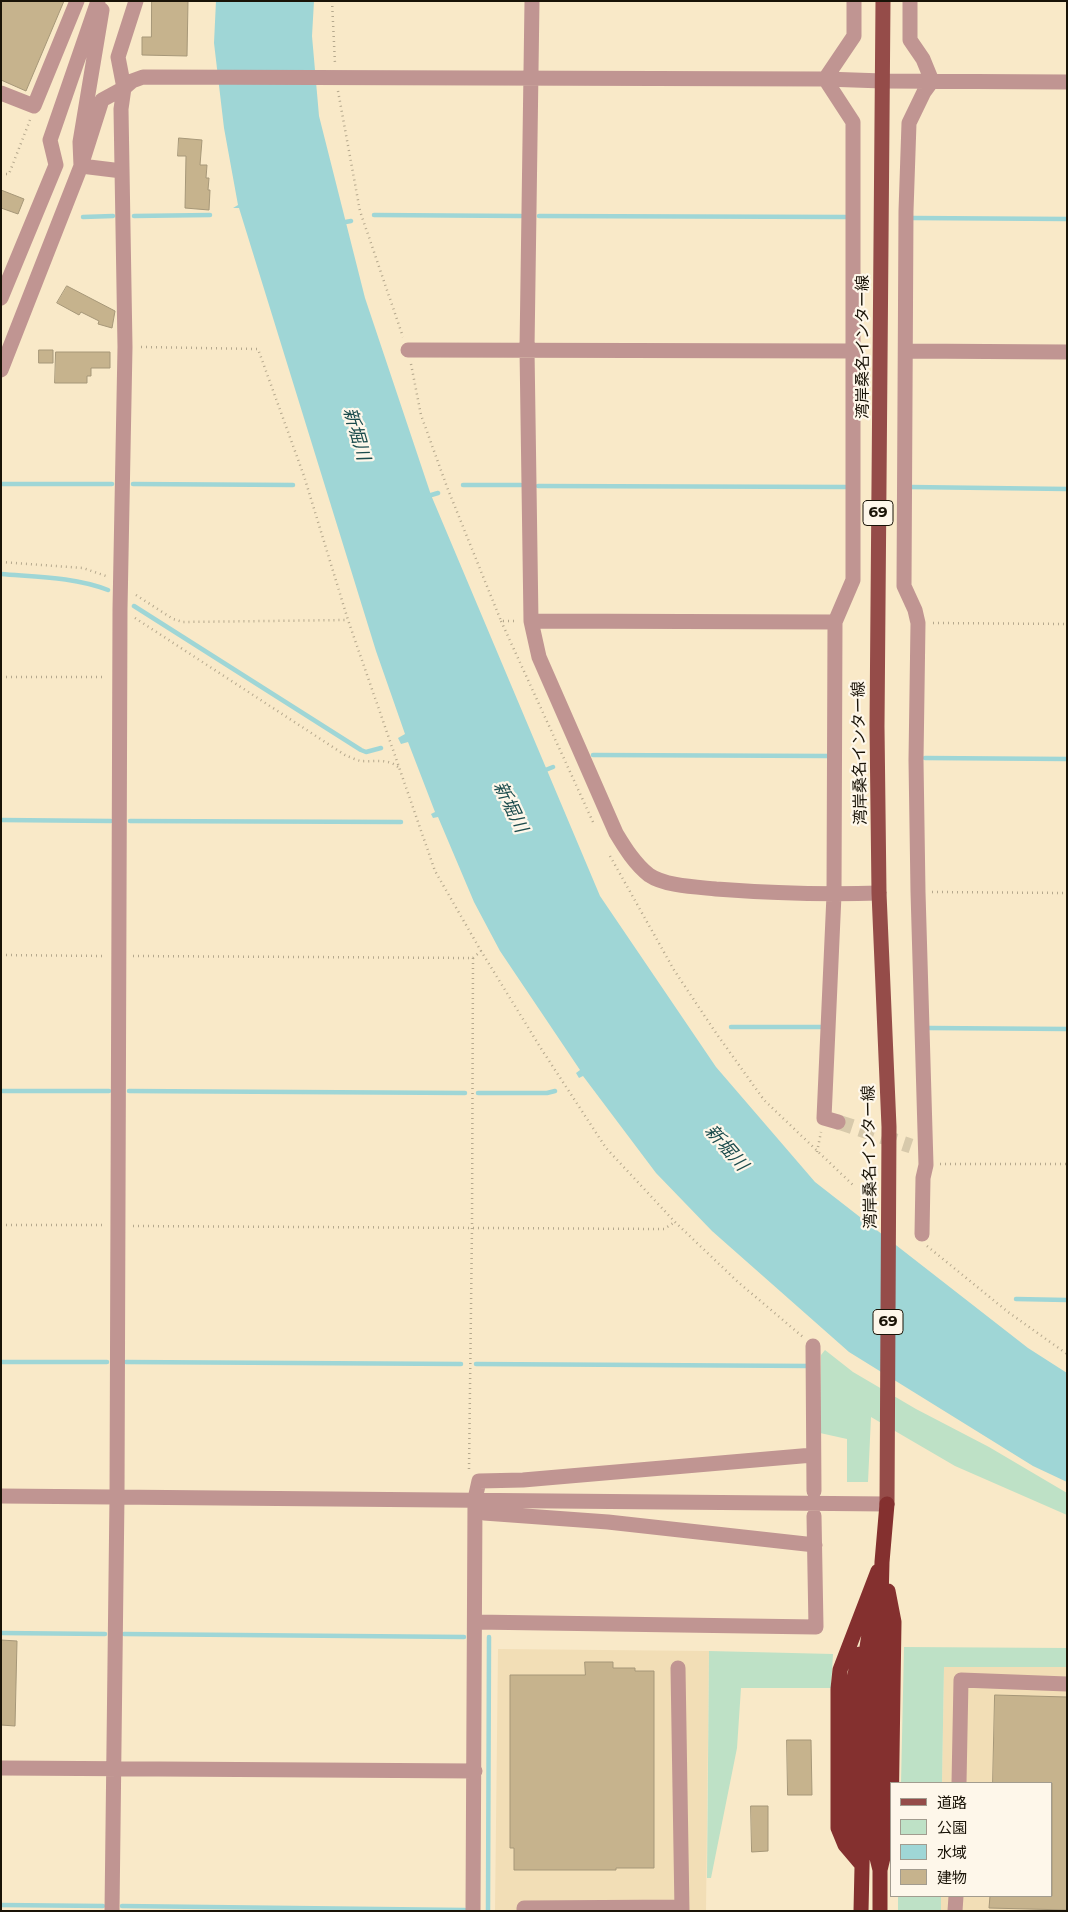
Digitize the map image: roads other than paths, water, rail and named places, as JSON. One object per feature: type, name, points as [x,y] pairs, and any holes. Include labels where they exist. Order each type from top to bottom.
[{"type":"highway","name":"69","points":[[882,1562],[887,1504]]},
{"type":"highway","points":[[862,1865],[845,1845],[838,1828],[838,1689],[840,1670],[882,1562]]},
{"type":"highway","points":[[861,1911],[867,1647],[882,1562]]},
{"type":"highway","points":[[882,1562],[894,1622],[892,1782]]},
{"type":"highway","points":[[880,1911],[880,1870],[890,1828]]},
{"type":"main road","name":"湾岸桑名インター線","points":[[883,1],[877,726],[879,893],[889,1127],[887,1504]]},
{"type":"street","points":[[1,93],[34,106],[76,1]]},
{"type":"street","points":[[1,298],[56,165],[50,140],[98,1]]},
{"type":"street","points":[[81,166],[80,142],[104,1]]},
{"type":"street","points":[[112,1911],[117,1496],[120,609],[125,347],[121,109],[124,88],[118,57],[136,1]]},
{"type":"street","points":[[532,1],[528,349],[531,621],[539,657],[616,833],[629,855],[650,876],[677,885],[746,891],[834,895],[879,893]]},
{"type":"street","points":[[825,79],[854,36],[854,1]]},
{"type":"street","points":[[910,1],[910,40],[923,59],[932,81]]},
{"type":"street","points":[[1,370],[81,166],[102,100],[124,88],[132,81],[143,77],[825,79],[1067,82]]},
{"type":"street","points":[[825,79],[852,122],[854,351],[853,580],[835,622],[831,1120]]},
{"type":"street","points":[[922,1234],[923,1178],[921,1154],[916,760],[918,623],[915,610],[904,586],[906,211],[909,123],[924,92],[932,81]]},
{"type":"street","points":[[81,166],[122,171]]},
{"type":"street","points":[[408,350],[854,351]]},
{"type":"street","points":[[906,351],[1067,352]]},
{"type":"street","points":[[531,621],[835,622]]},
{"type":"street","points":[[813,1346],[814,1491]]},
{"type":"street","points":[[473,1911],[475,1499],[478,1481],[523,1480],[813,1455]]},
{"type":"street","points":[[1,1496],[887,1504]]},
{"type":"street","points":[[475,1499],[484,1513],[608,1522],[814,1545]]},
{"type":"street","points":[[475,1622],[816,1627],[814,1516]]},
{"type":"street","points":[[524,1911],[524,1908],[682,1909],[678,1668]]},
{"type":"street","points":[[959,1782],[962,1680],[1067,1684]]},
{"type":"street","points":[[1,1768],[475,1771]]},
{"type":"street","points":[[955,1911],[956,1897]]},
{"type":"water","name":"新堀川","points":[[216,1],[314,1],[312,36],[319,116],[365,298],[431,495],[600,896],[716,1067],[815,1182],[1028,1348],[1067,1373],[1067,1482],[1033,1466],[849,1352],[712,1231],[656,1173],[583,1076],[579,1078],[576,1073],[580,1070],[500,951],[474,902],[438,817],[433,818],[431,814],[435,812],[408,742],[401,744],[398,738],[405,734],[376,651],[239,208],[233,208],[238,205],[224,128],[214,43]]},
{"type":"waterway","points":[[134,216],[210,215]]},
{"type":"waterway","points":[[374,215],[521,216]]},
{"type":"waterway","points":[[83,217],[113,216]]},
{"type":"waterway","points":[[539,216],[846,217]]},
{"type":"waterway","points":[[913,218],[1067,219]]},
{"type":"waterway","points":[[340,223],[351,221]]},
{"type":"waterway","points":[[1,484],[112,484]]},
{"type":"waterway","points":[[133,484],[293,485]]},
{"type":"waterway","points":[[463,485],[521,485]]},
{"type":"waterway","points":[[538,486],[846,487]]},
{"type":"waterway","points":[[910,487],[1067,489]]},
{"type":"waterway","points":[[428,496],[438,493]]},
{"type":"waterway","points":[[1,574],[69,580],[108,590]]},
{"type":"waterway","points":[[134,606],[361,750],[366,752],[381,748]]},
{"type":"waterway","points":[[593,755],[828,756]]},
{"type":"waterway","points":[[925,758],[1067,759]]},
{"type":"waterway","points":[[543,771],[553,767]]},
{"type":"waterway","points":[[1,820],[111,821]]},
{"type":"waterway","points":[[130,821],[401,822]]},
{"type":"waterway","points":[[731,1027],[821,1027]]},
{"type":"waterway","points":[[929,1028],[1067,1029]]},
{"type":"waterway","points":[[1,1091],[109,1091]]},
{"type":"waterway","points":[[129,1091],[465,1093]]},
{"type":"waterway","points":[[478,1093],[547,1093],[555,1091]]},
{"type":"waterway","points":[[1016,1299],[1067,1300]]},
{"type":"waterway","points":[[1,1362],[107,1362]]},
{"type":"waterway","points":[[126,1362],[461,1364]]},
{"type":"waterway","points":[[476,1364],[811,1366]]},
{"type":"waterway","points":[[1,1633],[105,1634]]},
{"type":"waterway","points":[[124,1634],[464,1637]]},
{"type":"waterway","points":[[488,1911],[489,1637]]},
{"type":"waterway","points":[[1,1905],[103,1906]]},
{"type":"waterway","points":[[122,1906],[465,1910]]},
{"type":"tunnel","points":[[838,1122],[911,1146]]}]
